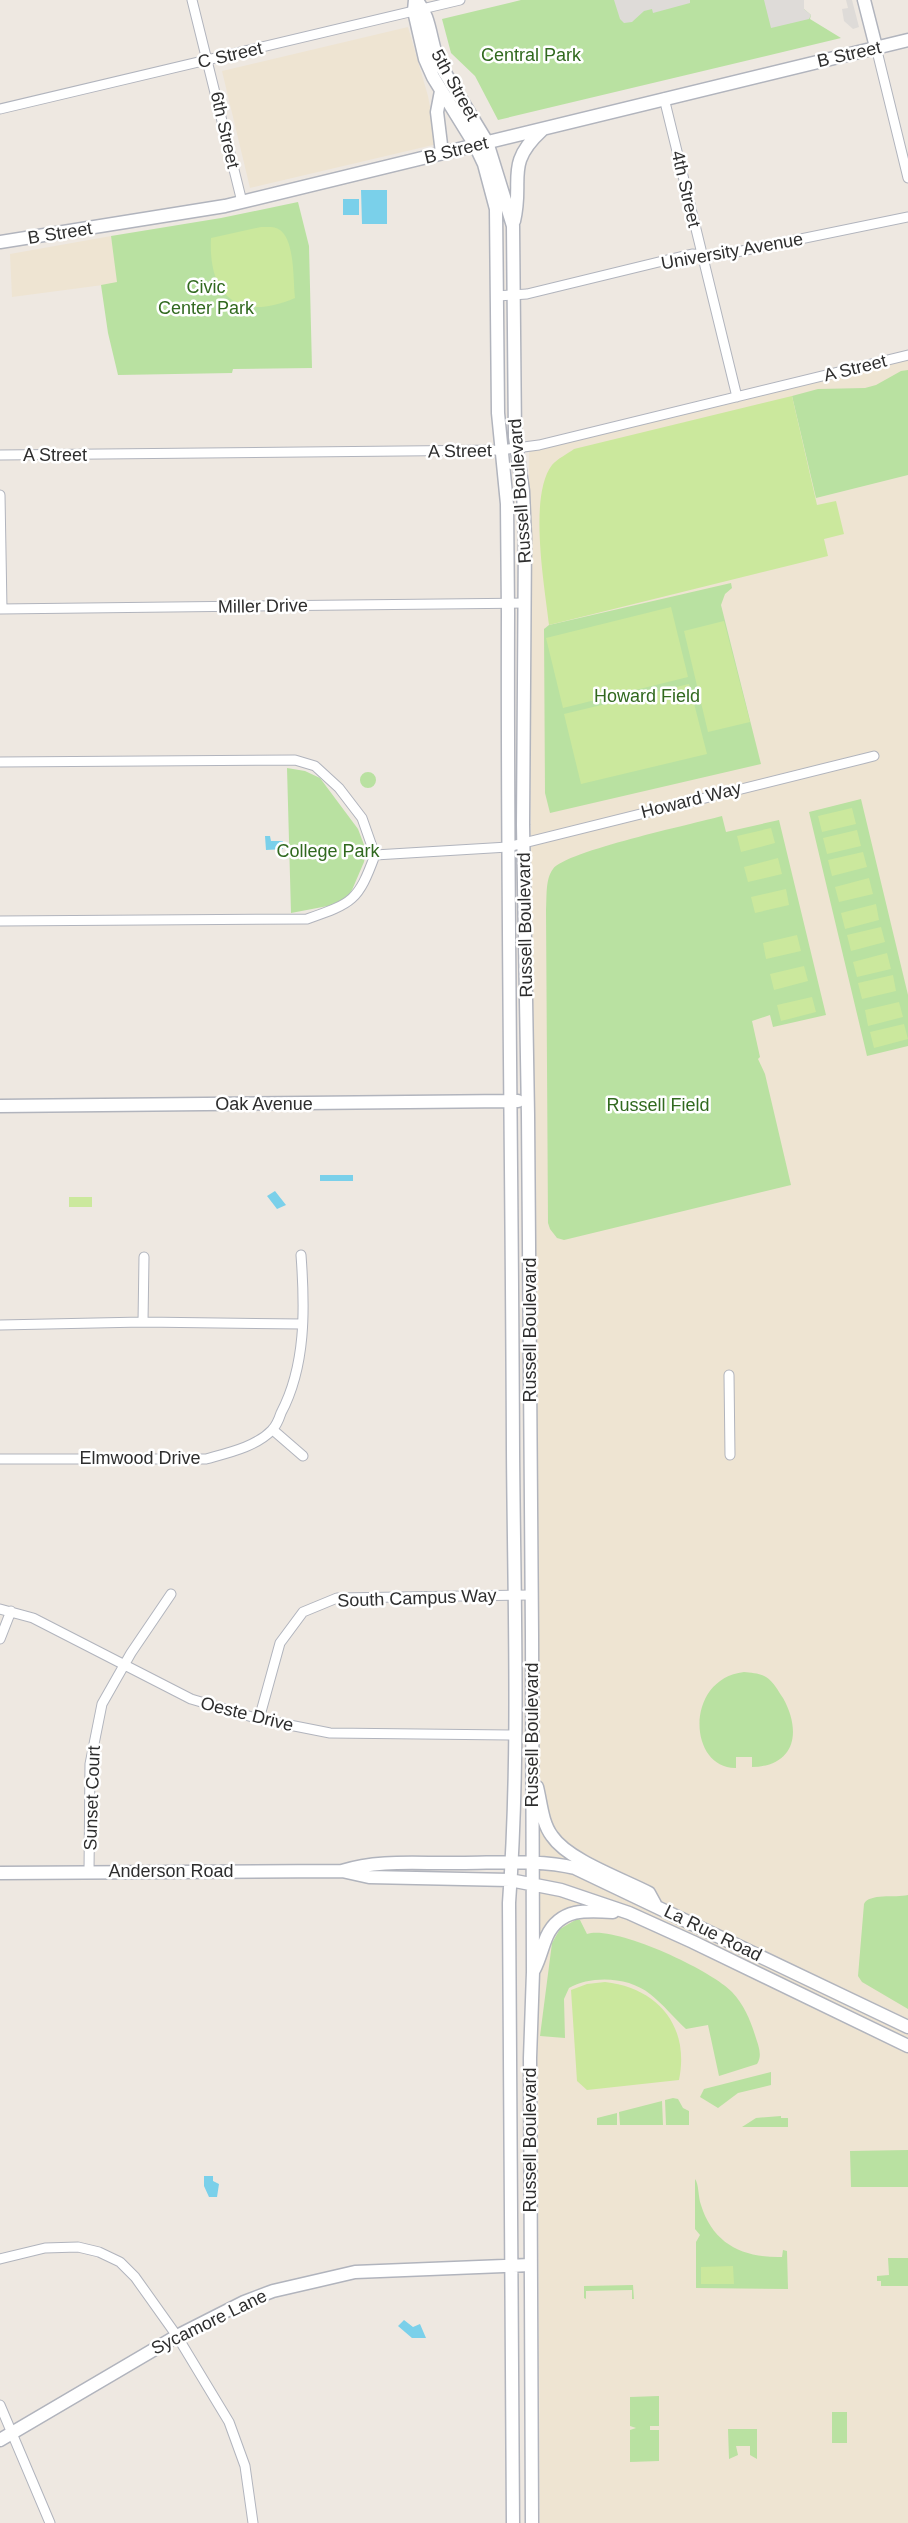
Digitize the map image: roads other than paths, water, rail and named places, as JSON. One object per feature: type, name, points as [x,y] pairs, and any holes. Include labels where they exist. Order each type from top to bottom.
[{"type":"main road","points":[[864,0],[876,47]]},
{"type":"main road","name":"5th Street","points":[[417,5],[425,59],[441,91],[481,144]]},
{"type":"main road","name":"5th Street","points":[[417,5],[439,63],[481,144]]},
{"type":"main road","name":"B Street","points":[[0,242],[242,202],[908,40]]},
{"type":"main road","points":[[441,91],[437,112],[442,153]]},
{"type":"main road","points":[[513,226],[516,214],[518,161],[525,147],[544,128]]},
{"type":"main road","name":"Russell Boulevard","points":[[481,144],[513,226],[517,448],[524,507],[523,843],[530,1253],[532,1595],[533,1972],[530,2058],[532,2523]]},
{"type":"main road","name":"Russell Boulevard","points":[[481,144],[484,164],[496,209],[498,412],[507,504],[514,1595],[514,1735],[511,1863],[508,1903],[513,2523]]},
{"type":"main road","name":"Oak Avenue","points":[[0,1106],[528,1101]]},
{"type":"main road","points":[[512,1215],[520,1220],[522,1246],[530,1253]]},
{"type":"main road","points":[[532,1766],[546,1823],[558,1844],[575,1856],[649,1893],[657,1906]]},
{"type":"main road","points":[[354,1874],[397,1872],[401,1870],[404,1863]]},
{"type":"main road","name":"Anderson Road","points":[[342,1871],[365,1864],[511,1863]]},
{"type":"main road","name":"La Rue Road","points":[[511,1863],[563,1865],[575,1868],[908,2027]]},
{"type":"main road","name":"Anderson Road","points":[[0,1873],[342,1871],[390,1878],[510,1880]]},
{"type":"main road","name":"La Rue Road","points":[[510,1880],[561,1890],[628,1914],[908,2046]]},
{"type":"main road","points":[[533,1972],[542,1955],[548,1936],[556,1923],[570,1913],[582,1910],[628,1914]]},
{"type":"main road","name":"Sycamore Lane","points":[[0,2440],[177,2336],[244,2302],[273,2291],[332,2276],[374,2270],[530,2265]]},
{"type":"street","name":"6th Street","points":[[192,0],[242,202]]},
{"type":"street","name":"C Street","points":[[0,109],[208,61],[417,5],[460,0]]},
{"type":"street","points":[[876,47],[908,178]]},
{"type":"street","name":"4th Street","points":[[664,98],[737,397]]},
{"type":"street","name":"University Avenue","points":[[497,296],[563,286],[692,254],[717,256],[908,217]]},
{"type":"street","name":"A Street","points":[[0,455],[501,450],[517,448],[737,397],[908,355]]},
{"type":"street","points":[[0,495],[1,609]]},
{"type":"street","name":"Miller Drive","points":[[1,609],[525,604]]},
{"type":"street","name":"Howard Way","points":[[508,847],[874,756]]},
{"type":"street","points":[[0,762],[295,760],[315,766],[339,788],[362,818],[375,855],[367,876],[353,900],[340,908],[307,919],[0,921]]},
{"type":"street","points":[[375,855],[508,847]]},
{"type":"street","points":[[301,1255],[302,1324],[299,1361],[292,1393],[273,1430],[303,1456]]},
{"type":"street","points":[[143,1322],[144,1257]]},
{"type":"street","points":[[0,1325],[143,1322],[302,1324]]},
{"type":"street","points":[[729,1375],[730,1455]]},
{"type":"street","name":"Elmwood Drive","points":[[0,1459],[206,1458],[235,1450],[260,1439],[273,1430]]},
{"type":"street","name":"Sunset Court","points":[[89,1872],[90,1764],[94,1736],[102,1704],[124,1665],[171,1594]]},
{"type":"street","name":"South Campus Way","points":[[259,1719],[280,1643],[303,1612],[337,1598],[532,1595]]},
{"type":"street","name":"Oeste Drive","points":[[0,1609],[33,1618],[191,1699],[259,1719],[330,1734],[514,1735]]},
{"type":"street","points":[[0,1639],[10,1611]]},
{"type":"street","points":[[0,2259],[45,2248],[63,2246],[99,2252],[120,2262],[135,2276],[177,2336],[229,2422],[239,2446],[250,2488],[252,2523]]},
{"type":"street","points":[[0,2405],[50,2523]]},
{"type":"water","points":[[361,190],[387,190],[387,224],[362,224]]},
{"type":"water","points":[[343,199],[359,199],[359,215],[343,215]]},
{"type":"water","points":[[265,836],[270,836],[271,841],[283,841],[283,849],[266,850]]},
{"type":"water","points":[[320,1175],[353,1175],[353,1181],[320,1181]]},
{"type":"water","points":[[275,1191],[286,1205],[277,1209],[267,1196]]},
{"type":"water","points":[[204,2176],[213,2176],[213,2181],[219,2184],[217,2197],[209,2197],[204,2186]]},
{"type":"water","points":[[404,2320],[413,2327],[420,2324],[426,2338],[412,2338],[398,2326]]},
{"type":"park label","name":"Central Park","points":[[531,55]]},
{"type":"park label","name":"Civic Center Park","points":[[206,297]]},
{"type":"park label","name":"Howard Field","points":[[647,696]]},
{"type":"park label","name":"College Park","points":[[328,851]]},
{"type":"park label","name":"Russell Field","points":[[658,1105]]}]
